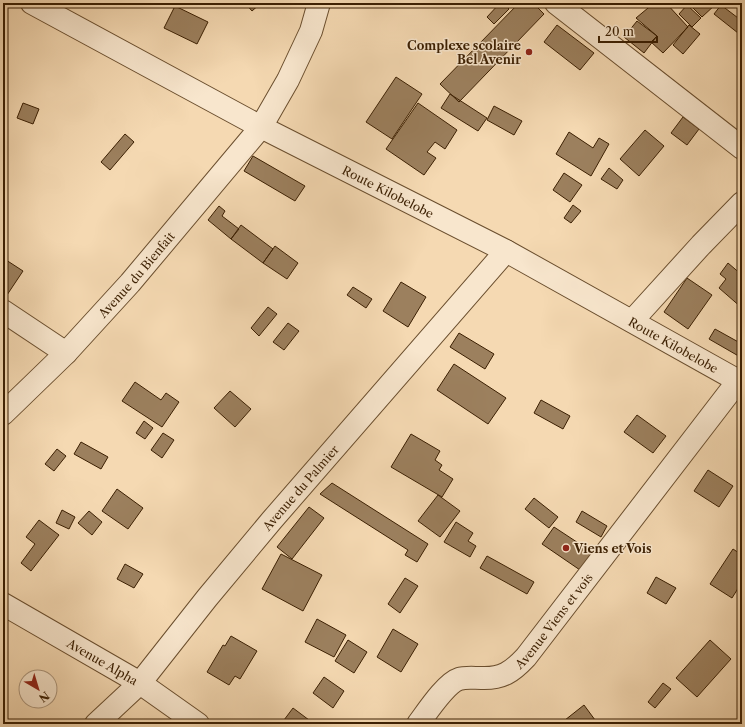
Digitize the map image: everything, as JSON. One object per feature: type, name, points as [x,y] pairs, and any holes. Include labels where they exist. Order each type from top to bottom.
[{"type":"street","name":"Route Kilobelobe","points":[[32,3],[261,127],[506,251],[740,382]]},
{"type":"street","points":[[556,3],[742,148]]},
{"type":"street","name":"Avenue du Bienfait","points":[[3,414],[66,353],[130,283],[261,127],[288,80],[311,31],[318,4]]},
{"type":"street","points":[[632,321],[701,245],[742,203]]},
{"type":"street","name":"Avenue du Palmier","points":[[96,724],[140,683],[207,598],[272,520],[506,251]]},
{"type":"street","points":[[3,311],[66,353]]},
{"type":"street","name":"Avenue Viens et vois","points":[[418,724],[448,685],[460,679],[492,679],[504,675],[517,667],[740,382]]},
{"type":"street","name":"Avenue Alpha","points":[[3,604],[140,683],[198,724]]},
{"type":"building","points":[[245,3],[261,3],[252,11]]},
{"type":"building","points":[[500,3],[503,3],[509,9],[494,24],[487,17]]},
{"type":"building","points":[[519,3],[533,3],[544,14],[459,102],[440,84]]},
{"type":"building","points":[[654,3],[666,3],[688,27],[663,53],[651,42],[657,36],[636,18]]},
{"type":"building","points":[[688,3],[715,3],[716,4],[702,17]]},
{"type":"building","points":[[687,5],[701,18],[692,27],[679,14]]},
{"type":"building","points":[[721,5],[742,21],[742,27],[738,33],[714,14]]},
{"type":"building","points":[[175,6],[208,22],[197,44],[164,28]]},
{"type":"building","points":[[637,21],[657,36],[644,53],[624,37]]},
{"type":"building","points":[[557,25],[594,53],[580,70],[544,42]]},
{"type":"building","points":[[689,25],[700,34],[683,54],[673,45]]},
{"type":"building","points":[[396,77],[422,94],[392,139],[366,122]]},
{"type":"building","points":[[450,94],[487,118],[478,131],[441,108]]},
{"type":"building","points":[[23,103],[39,109],[33,124],[17,118]]},
{"type":"building","points":[[418,103],[457,130],[445,149],[435,142],[427,152],[436,158],[424,175],[386,149]]},
{"type":"building","points":[[494,106],[522,121],[514,135],[487,120]]},
{"type":"building","points":[[683,117],[699,129],[687,145],[671,133]]},
{"type":"building","points":[[645,130],[664,146],[639,176],[620,159]]},
{"type":"building","points":[[569,132],[593,148],[599,138],[609,144],[591,176],[556,154]]},
{"type":"building","points":[[125,134],[134,142],[110,170],[101,162]]},
{"type":"building","points":[[253,156],[305,186],[295,201],[244,171]]},
{"type":"building","points":[[609,168],[623,180],[617,189],[601,179]]},
{"type":"building","points":[[564,173],[582,185],[570,202],[553,190]]},
{"type":"building","points":[[573,205],[581,211],[571,223],[564,218]]},
{"type":"building","points":[[219,206],[225,211],[222,216],[239,229],[231,239],[208,220]]},
{"type":"building","points":[[241,225],[273,249],[263,263],[231,239]]},
{"type":"building","points":[[275,246],[298,263],[287,279],[263,263]]},
{"type":"building","points":[[3,258],[23,271],[5,298],[3,297]]},
{"type":"building","points":[[728,263],[742,275],[742,308],[719,288],[726,279],[720,274]]},
{"type":"building","points":[[687,278],[712,295],[688,329],[664,312]]},
{"type":"building","points":[[401,282],[426,297],[408,327],[383,311]]},
{"type":"building","points":[[353,287],[372,299],[366,308],[347,295]]},
{"type":"building","points":[[268,307],[277,314],[259,336],[251,328]]},
{"type":"building","points":[[288,323],[299,331],[284,350],[273,342]]},
{"type":"building","points":[[715,329],[742,344],[742,358],[709,339]]},
{"type":"building","points":[[459,333],[494,354],[485,369],[450,347]]},
{"type":"building","points":[[454,364],[506,398],[488,424],[437,390]]},
{"type":"building","points":[[135,382],[161,400],[166,393],[179,402],[162,427],[122,401]]},
{"type":"building","points":[[230,391],[251,409],[235,427],[214,408]]},
{"type":"building","points":[[541,400],[570,416],[563,429],[534,413]]},
{"type":"building","points":[[637,415],[666,436],[653,453],[624,432]]},
{"type":"building","points":[[144,421],[153,428],[145,439],[136,433]]},
{"type":"building","points":[[163,433],[174,440],[162,458],[151,450]]},
{"type":"building","points":[[411,434],[440,451],[435,460],[442,465],[439,470],[453,479],[442,497],[391,467]]},
{"type":"building","points":[[81,442],[108,457],[101,469],[74,454]]},
{"type":"building","points":[[57,449],[66,456],[54,471],[45,464]]},
{"type":"building","points":[[708,470],[733,486],[719,507],[694,491]]},
{"type":"building","points":[[332,483],[428,544],[417,562],[405,555],[408,550],[320,494]]},
{"type":"building","points":[[117,489],[143,508],[128,529],[102,511]]},
{"type":"building","points":[[438,495],[460,511],[440,537],[418,521]]},
{"type":"building","points":[[534,498],[558,517],[549,528],[525,509]]},
{"type":"building","points":[[309,507],[324,518],[292,559],[277,547]]},
{"type":"building","points":[[62,510],[75,517],[69,529],[56,523]]},
{"type":"building","points":[[89,511],[102,522],[92,535],[78,523]]},
{"type":"building","points":[[582,511],[607,526],[601,537],[576,522]]},
{"type":"building","points":[[39,520],[59,535],[31,571],[21,563],[35,544],[26,537]]},
{"type":"building","points":[[456,522],[473,533],[468,541],[476,546],[470,557],[444,542]]},
{"type":"building","points":[[554,527],[592,552],[580,570],[542,544]]},
{"type":"building","points":[[733,549],[742,555],[742,582],[732,598],[710,584]]},
{"type":"building","points":[[281,554],[322,575],[303,611],[262,589]]},
{"type":"building","points":[[487,556],[534,582],[527,594],[480,568]]},
{"type":"building","points":[[125,564],[143,574],[134,588],[117,579]]},
{"type":"building","points":[[656,577],[676,588],[666,604],[647,593]]},
{"type":"building","points":[[405,578],[418,586],[400,613],[388,604]]},
{"type":"building","points":[[317,619],[346,635],[334,657],[305,642]]},
{"type":"building","points":[[393,629],[418,644],[401,672],[377,657]]},
{"type":"building","points":[[231,636],[257,651],[240,679],[235,676],[229,685],[207,672],[223,645],[225,646]]},
{"type":"building","points":[[348,640],[367,652],[354,673],[335,661]]},
{"type":"building","points":[[710,640],[731,659],[697,697],[676,678]]},
{"type":"building","points":[[324,677],[344,691],[333,708],[313,693]]},
{"type":"building","points":[[663,683],[671,689],[655,708],[648,702]]},
{"type":"building","points":[[584,705],[598,724],[560,724]]},
{"type":"building","points":[[293,708],[309,720],[306,724],[281,724]]},
{"type":"place","name":"Complexe scolaire Bel Avenir","points":[[529,52]]},
{"type":"place","name":"Viens et Vois","points":[[566,548]]}]
